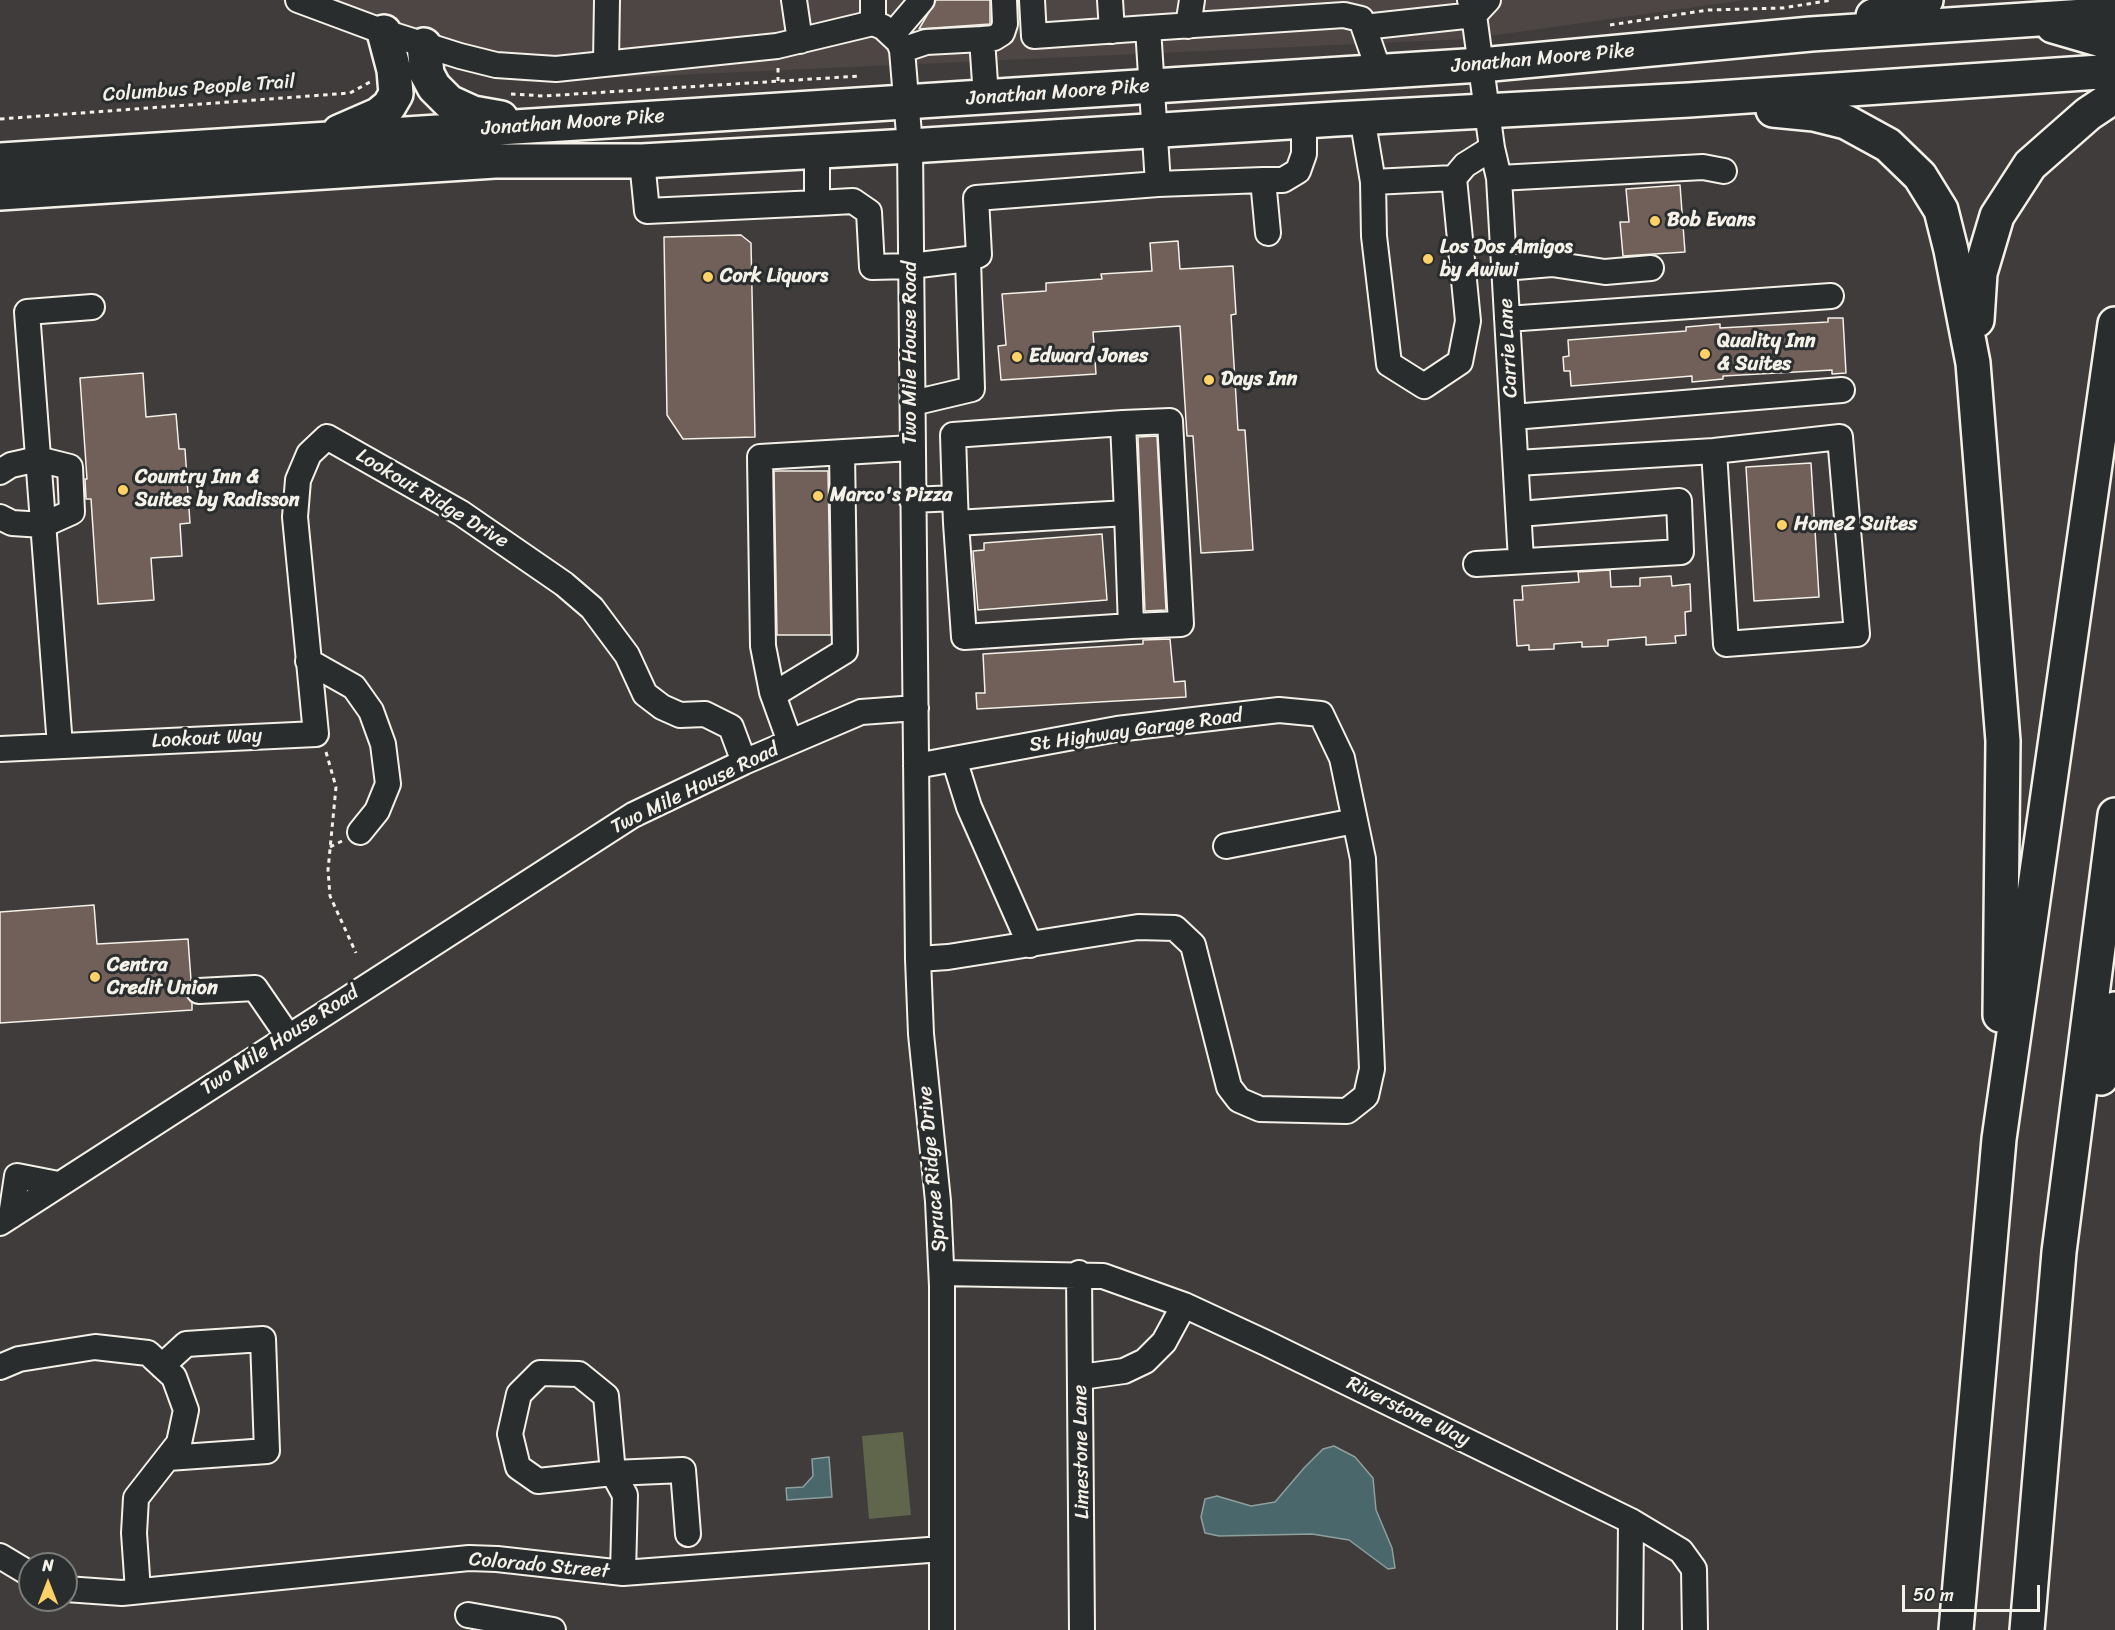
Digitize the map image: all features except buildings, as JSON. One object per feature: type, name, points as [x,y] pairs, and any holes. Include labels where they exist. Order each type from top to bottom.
[{"type":"highway","points":[[1811,34],[1926,0]]},
{"type":"highway","name":"Jonathan Moore Pike","points":[[0,160],[1481,65],[1811,34],[2115,14]]},
{"type":"highway","points":[[2027,18],[2115,44]]},
{"type":"highway","points":[[319,141],[378,115],[389,106],[396,94],[394,70],[384,32]]},
{"type":"highway","points":[[2032,76],[2115,44]]},
{"type":"highway","points":[[424,45],[427,74],[449,102],[474,113],[539,124]]},
{"type":"highway","name":"Jonathan Moore Pike","points":[[0,194],[495,161],[642,161],[910,146],[1362,117],[1689,100],[2115,71]]},
{"type":"highway","points":[[1973,363],[1980,273],[1997,216],[2030,165],[2088,114],[2115,96]]},
{"type":"highway","points":[[1689,100],[1814,114],[1846,122],[1888,144],[1920,176],[1941,210],[1973,363],[2003,741],[1999,1139]]},
{"type":"highway","points":[[1956,1630],[1999,1139],[2115,324]]},
{"type":"highway","points":[[2027,1630],[2059,1252],[2115,815]]},
{"type":"highway","points":[[2059,1252],[2076,1205],[2115,1010]]},
{"type":"street","points":[[298,0],[348,9],[384,32],[424,45],[496,64],[556,69],[777,46],[885,27],[922,0]]},
{"type":"street","points":[[606,62],[607,0]]},
{"type":"street","points":[[794,0],[800,41]]},
{"type":"street","points":[[922,0],[926,42]]},
{"type":"street","points":[[885,27],[926,42],[994,38],[1002,33],[1005,24],[1004,0]]},
{"type":"street","points":[[1032,0],[1034,36],[1188,26],[1268,10],[1362,15],[1477,5]]},
{"type":"street","points":[[1110,0],[1112,31]]},
{"type":"street","points":[[1188,26],[1192,0]]},
{"type":"street","name":"Carrie Lane","points":[[1477,5],[1481,65],[1492,148],[1499,178],[1521,560]]},
{"type":"street","points":[[1362,15],[1378,71]]},
{"type":"street","name":"Two Mile House Road","points":[[5,1219],[633,815],[744,762],[861,712],[916,708],[911,448],[913,403],[910,146],[906,102],[885,27]]},
{"type":"street","points":[[1148,28],[1158,184]]},
{"type":"street","points":[[982,39],[986,97]]},
{"type":"street","points":[[1362,117],[1372,182],[1374,236],[1389,364],[1424,386],[1460,362],[1468,321],[1454,178],[1465,165],[1492,148]]},
{"type":"street","points":[[642,161],[648,211],[853,201],[869,212],[872,267],[911,266],[968,259],[979,255],[976,198],[1158,184],[1283,180],[1298,171],[1304,154],[1304,121]]},
{"type":"street","points":[[817,151],[817,203]]},
{"type":"street","points":[[1499,178],[1703,168],[1724,171]]},
{"type":"street","points":[[1372,182],[1454,178]]},
{"type":"street","points":[[1263,180],[1268,233]]},
{"type":"street","points":[[913,403],[972,389],[968,259]]},
{"type":"street","points":[[1504,268],[1552,264],[1605,272],[1651,268]]},
{"type":"street","points":[[1507,319],[1831,296]]},
{"type":"street","points":[[60,746],[27,312],[92,307]]},
{"type":"street","points":[[1513,417],[1842,390]]},
{"type":"street","points":[[1170,421],[1181,624],[964,637],[955,498],[952,435],[1170,421]]},
{"type":"street","points":[[1123,423],[1131,626]]},
{"type":"street","name":"Lookout Ridge Drive","points":[[316,734],[295,517],[298,480],[309,454],[327,437],[461,513],[564,584],[592,608],[627,656],[645,694],[662,707],[680,715],[705,714],[731,726],[744,762]]},
{"type":"street","points":[[1516,463],[1714,451],[1840,437],[1857,634],[1726,644],[1714,451]]},
{"type":"street","points":[[790,742],[773,695],[763,646],[760,457],[911,448]]},
{"type":"street","points":[[773,695],[845,651],[842,453]]},
{"type":"street","points":[[0,472],[11,465],[38,459]]},
{"type":"street","points":[[912,500],[955,498]]},
{"type":"street","points":[[1476,564],[1681,552],[1679,501],[1519,514]]},
{"type":"street","points":[[956,523],[1127,513]]},
{"type":"street","points":[[0,517],[12,523],[43,525]]},
{"type":"street","points":[[308,661],[354,687],[371,711],[383,744],[388,784],[377,811],[360,832]]},
{"type":"street","name":"Spruce Ridge Drive","points":[[916,708],[918,959],[921,1034],[938,1201],[942,1273],[942,1630]]},
{"type":"street","name":"St Highway Garage Road","points":[[916,766],[1117,729],[1279,710],[1321,714],[1342,758],[1355,820]]},
{"type":"street","name":"Lookout Way","points":[[0,749],[316,734]]},
{"type":"street","points":[[954,759],[969,807],[1030,945]]},
{"type":"street","points":[[918,959],[1030,945],[1138,927],[1175,928],[1193,945],[1229,1087],[1239,1100],[1260,1109],[1347,1111],[1366,1096],[1372,1069],[1363,860],[1355,820],[1226,846]]},
{"type":"street","points":[[199,991],[255,988],[288,1036]]},
{"type":"street","name":"Riverstone Way","points":[[942,1273],[1079,1273],[1103,1276],[1129,1283],[1184,1305],[1631,1521],[1682,1551],[1694,1569],[1695,1630]]},
{"type":"street","name":"Limestone Lane","points":[[1079,1273],[1082,1630]]},
{"type":"street","points":[[1081,1377],[1124,1371],[1145,1361],[1164,1342],[1184,1305]]},
{"type":"street","points":[[162,1365],[186,1344],[263,1339],[267,1451],[168,1458]]},
{"type":"street","points":[[0,1367],[19,1359],[95,1347],[148,1353],[174,1377],[186,1410],[179,1443],[136,1498],[134,1533],[138,1591]]},
{"type":"street","points":[[623,1573],[625,1495],[613,1473],[606,1396],[579,1374],[540,1373],[519,1394],[510,1434],[518,1467],[538,1481],[613,1473],[683,1470],[688,1534]]},
{"type":"street","points":[[1630,1630],[1631,1521]]},
{"type":"street","name":"Colorado Street","points":[[78,1589],[122,1593],[469,1558],[507,1559],[623,1573],[942,1549]]},
{"type":"street","points":[[0,1556],[18,1567]]},
{"type":"street","points":[[468,1616],[554,1630]]},
{"type":"path","points":[[1600,26],[1708,10],[1782,9],[1832,0]]},
{"type":"path","name":"Columbus People Trail","points":[[0,119],[350,93],[394,70]]},
{"type":"path","points":[[778,81],[860,76]]},
{"type":"path","points":[[316,734],[327,755],[336,787],[328,870],[330,896],[356,953]]},
{"type":"shaded area","points":[[281,0],[1745,0],[1468,39],[521,82]]},
{"type":"green space","points":[[903,1432],[911,1515],[869,1519],[862,1436]]},
{"type":"water","points":[[1334,1446],[1355,1457],[1373,1478],[1376,1510],[1392,1548],[1395,1568],[1388,1569],[1349,1540],[1312,1534],[1219,1536],[1205,1533],[1201,1517],[1205,1499],[1217,1496],[1251,1506],[1275,1502],[1323,1449]]},
{"type":"water","points":[[829,1457],[832,1497],[787,1500],[786,1488],[803,1487],[813,1476],[812,1459]]},
{"type":"place","name":"Bob Evans","points":[[1655,221]]},
{"type":"place","name":"Los Dos Amigos by Awiwi","points":[[1428,259]]},
{"type":"place","name":"Cork Liquors","points":[[708,277]]},
{"type":"place","name":"Quality Inn & Suites","points":[[1705,354]]},
{"type":"place","name":"Edward Jones","points":[[1017,357]]},
{"type":"place","name":"Days Inn","points":[[1209,380]]},
{"type":"place","name":"Country Inn & Suites by Radisson","points":[[123,490]]},
{"type":"place","name":"Marco's Pizza","points":[[818,496]]},
{"type":"place","name":"Home2 Suites","points":[[1782,525]]},
{"type":"place","name":"Centra Credit Union","points":[[95,977]]}]
